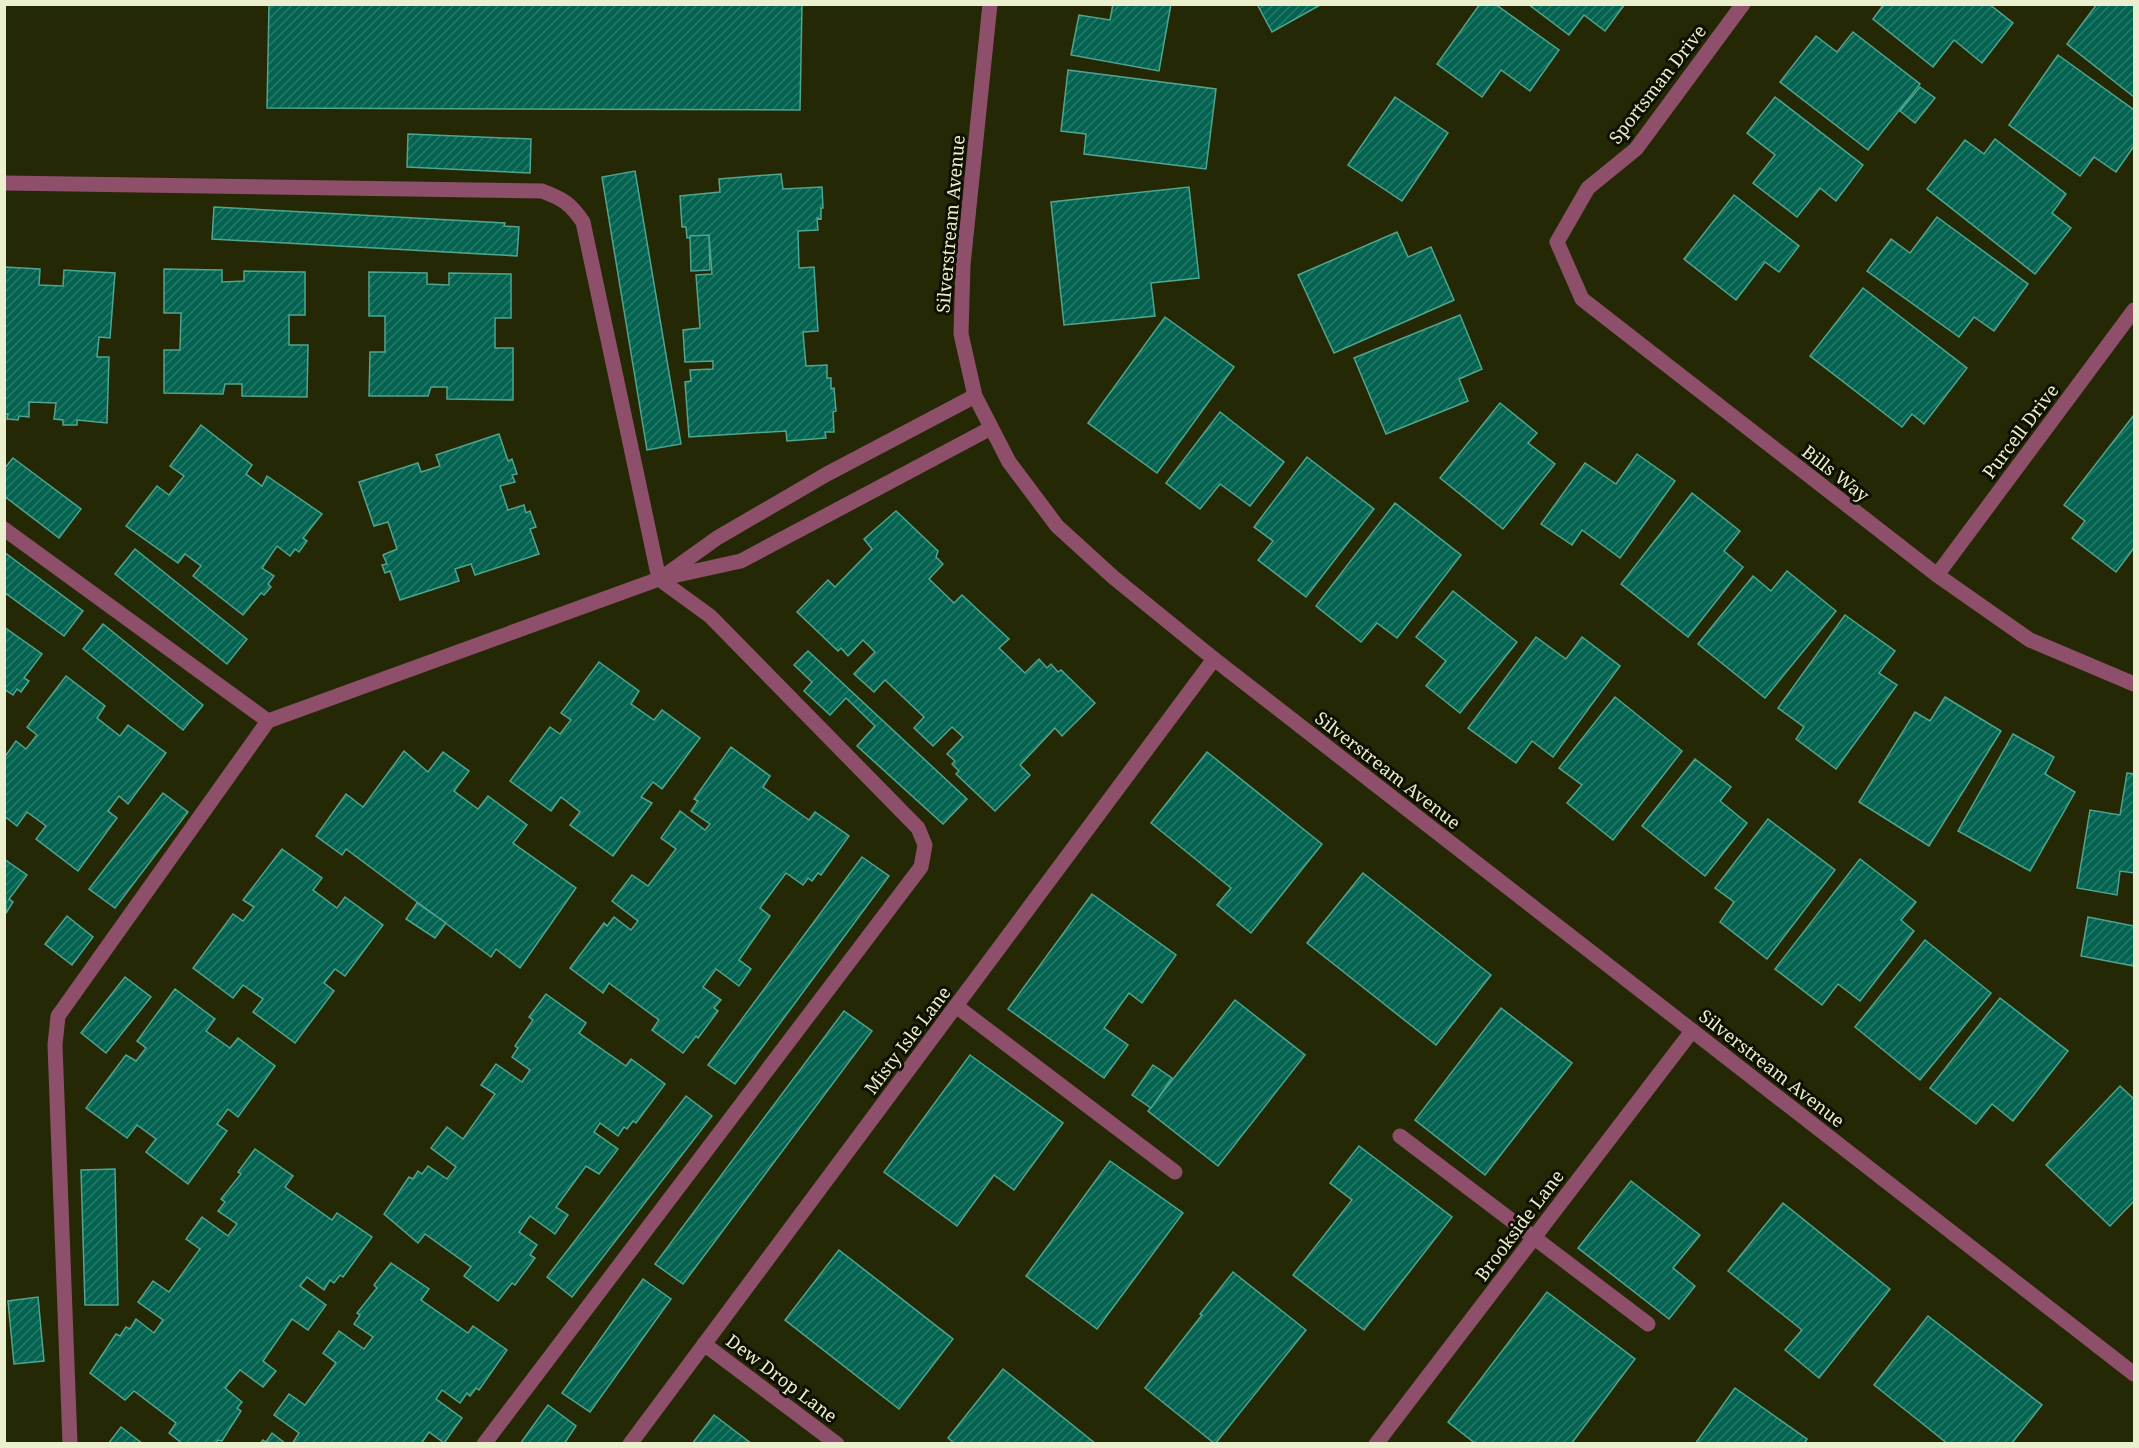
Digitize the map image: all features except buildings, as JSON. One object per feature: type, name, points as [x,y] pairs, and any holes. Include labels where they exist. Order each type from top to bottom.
[{"type":"street","name":"Silverstream Avenue","points":[[990,4],[963,276],[961,334],[975,396],[1009,462],[1057,526],[1113,577],[1214,659],[2134,1374]]},
{"type":"street","name":"Sportsman Drive","points":[[1557,242],[1588,188],[1636,149],[1743,4]]},
{"type":"street","points":[[4,183],[542,191],[561,198],[573,207],[583,222],[659,579],[710,616],[918,828],[925,845],[921,867],[484,1443]]},
{"type":"street","name":"Bills Way","points":[[1557,242],[1582,299],[1937,575],[2030,640],[2134,684]]},
{"type":"street","name":"Purcell Drive","points":[[1937,575],[2134,310]]},
{"type":"street","points":[[659,579],[717,538],[817,480],[975,396]]},
{"type":"street","points":[[70,1443],[56,1057],[58,1016],[268,722],[659,579],[741,561],[992,428]]},
{"type":"street","points":[[4,529],[268,722]]},
{"type":"street","name":"Misty Isle Lane","points":[[630,1443],[1214,659]]},
{"type":"street","points":[[956,1006],[1175,1172]]},
{"type":"street","name":"Brookside Lane","points":[[1376,1443],[1692,1031]]},
{"type":"street","points":[[1400,1136],[1648,1324]]},
{"type":"street","name":"Dew Drop Lane","points":[[704,1344],[837,1443]]}]
